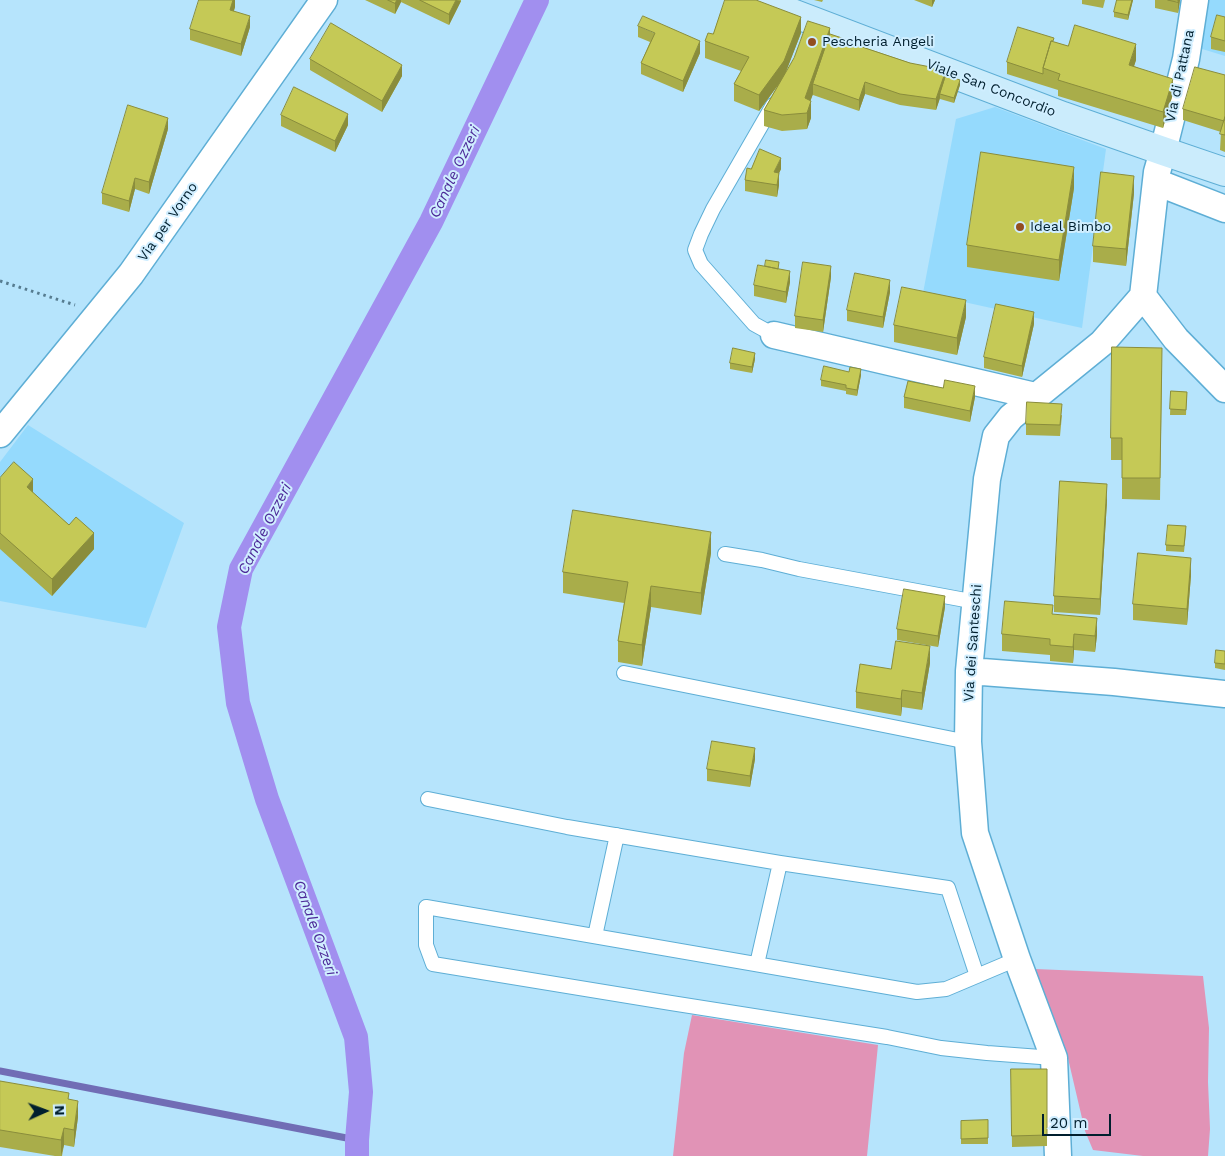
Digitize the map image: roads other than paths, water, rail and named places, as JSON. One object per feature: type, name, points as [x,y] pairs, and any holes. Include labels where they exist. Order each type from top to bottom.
[{"type":"main road","name":"Viale San Concordio","points":[[760,0],[810,25],[1163,152],[1225,172]]},
{"type":"street","name":"Via per Vorno","points":[[0,434],[131,274],[324,0]]},
{"type":"street","name":"Via di Pattana","points":[[1163,152],[1186,59],[1196,0]]},
{"type":"street","points":[[1163,152],[1157,172],[1143,296],[1176,339],[1225,388]]},
{"type":"street","points":[[1156,182],[1225,209]]},
{"type":"street","name":"Via dei Santeschi","points":[[1058,1156],[1054,1058],[1017,959],[975,834],[968,742],[969,671],[987,479],[996,436],[1011,417],[1102,343],[1143,296]]},
{"type":"street","points":[[774,335],[1035,396]]},
{"type":"street","points":[[969,671],[1114,682],[1225,694]]},
{"type":"lane","points":[[774,335],[754,324],[700,264],[696,250],[701,234],[713,209],[780,92]]},
{"type":"lane","points":[[725,554],[976,602]]},
{"type":"lane","points":[[624,673],[968,742]]},
{"type":"lane","points":[[428,799],[567,827],[780,863],[948,888],[977,976]]},
{"type":"lane","points":[[595,936],[616,835]]},
{"type":"lane","points":[[758,964],[780,863]]},
{"type":"lane","points":[[1017,959],[946,989],[918,992],[426,907],[426,945],[433,964],[886,1037],[941,1048],[1054,1058]]},
{"type":"waterway","name":"Canale Ozzeri","points":[[357,1156],[361,1092],[356,1037],[267,799],[238,703],[229,627],[241,569],[431,222],[537,0]]},
{"type":"waterway","points":[[0,1071],[357,1140]]},
{"type":"place","name":"Pescheria Angeli","points":[[812,42]]},
{"type":"place","name":"Ideal Bimbo","points":[[1020,227]]}]
